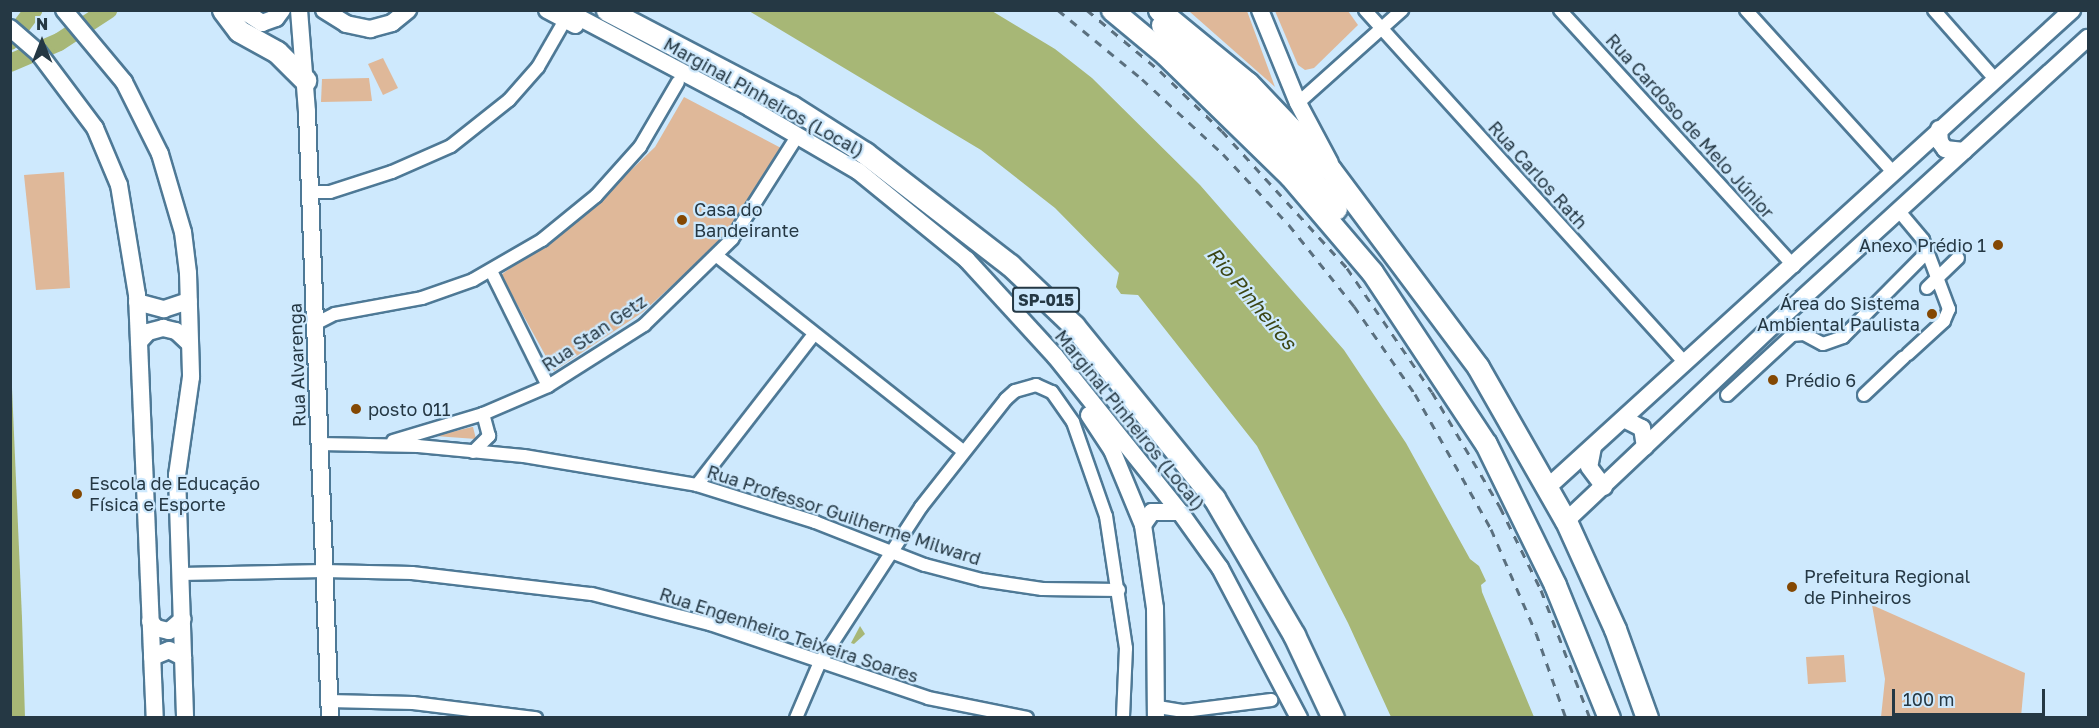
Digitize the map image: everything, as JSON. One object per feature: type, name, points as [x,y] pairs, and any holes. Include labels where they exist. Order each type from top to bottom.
[{"type":"highway","points":[[224,10],[239,31],[277,52],[305,80]]},
{"type":"highway","points":[[597,10],[615,15]]},
{"type":"highway","points":[[1112,10],[1165,54],[1290,176],[1372,272],[1486,444],[1564,604],[1609,717]]},
{"type":"highway","points":[[1149,10],[1287,148],[1355,236],[1372,272]]},
{"type":"highway","points":[[1159,10],[1248,83],[1330,170],[1478,367],[1566,521],[1615,629],[1647,717]]},
{"type":"highway","name":"SP-015","points":[[615,15],[791,106],[865,153],[1010,265],[1074,326],[1214,498],[1294,635],[1333,717]]},
{"type":"street","points":[[64,10],[109,61],[155,144],[175,200],[183,232],[190,344],[188,400],[178,457],[184,717]]},
{"type":"street","points":[[242,10],[262,22],[276,18],[282,10]]},
{"type":"street","name":"Rua Alvarenga","points":[[299,10],[310,192],[330,709]]},
{"type":"street","points":[[324,10],[346,24],[370,29],[392,23],[408,10]]},
{"type":"street","points":[[547,10],[565,15],[678,82],[835,167],[904,218],[1003,308],[1099,428],[1124,475],[1143,525],[1155,608],[1157,712],[1184,711],[1271,700]]},
{"type":"street","points":[[1260,10],[1298,103],[1330,159],[1330,170]]},
{"type":"street","name":"Rua Carlos Rath","points":[[1365,10],[1685,363]]},
{"type":"street","points":[[1298,103],[1402,10]]},
{"type":"street","name":"Rua Cardoso de Melo Júnior","points":[[1560,10],[1794,266]]},
{"type":"street","points":[[1746,10],[1893,172]]},
{"type":"street","points":[[1934,10],[1996,80]]},
{"type":"street","points":[[1548,487],[1794,266],[1939,129],[2072,10]]},
{"type":"street","points":[[310,192],[330,192],[392,172],[451,146],[509,100],[538,67],[565,15]]},
{"type":"street","name":"Marginal Pinheiros (Local)","points":[[565,15],[750,108],[858,171],[931,228],[1013,308],[1180,512],[1220,568],[1299,717]]},
{"type":"street","points":[[10,28],[58,76],[95,128],[111,160],[131,245],[139,342],[155,717]]},
{"type":"street","points":[[1566,521],[1898,210],[2088,38]]},
{"type":"street","points":[[315,324],[335,314],[422,298],[490,271],[542,240],[596,196],[640,147],[678,82]]},
{"type":"street","points":[[1939,129],[1940,142],[1945,149],[1964,151]]},
{"type":"street","name":"Rua Stan Getz","points":[[380,444],[483,414],[549,386],[644,325],[717,256],[758,203],[793,143]]},
{"type":"street","points":[[1864,395],[1948,315],[1928,251],[1898,210]]},
{"type":"street","points":[[1727,395],[1792,335],[1804,334],[1823,344],[1843,338],[1928,251]]},
{"type":"street","points":[[717,256],[962,450]]},
{"type":"street","points":[[1927,288],[1958,258]]},
{"type":"street","points":[[490,271],[549,386]]},
{"type":"street","points":[[137,303],[164,309],[189,301]]},
{"type":"street","points":[[139,342],[148,332],[163,328],[176,331],[190,344]]},
{"type":"street","points":[[697,485],[814,334]]},
{"type":"street","points":[[796,717],[820,662],[889,551],[962,450],[1015,391],[1036,385],[1052,392],[1073,422],[1106,516],[1119,590],[1125,648],[1123,717]]},
{"type":"street","points":[[1640,404],[1645,420],[1664,429]]},
{"type":"street","points":[[473,452],[489,436],[483,414]]},
{"type":"street","points":[[1624,419],[1642,428],[1645,447]]},
{"type":"street","name":"Rua Professor Guilherme Milward","points":[[489,436],[500,446],[524,456]]},
{"type":"street","name":"Rua Professor Guilherme Milward","points":[[320,444],[380,444],[524,456],[697,485],[815,522],[889,551],[982,580],[1042,589],[1119,590]]},
{"type":"street","points":[[1593,447],[1590,467],[1604,487]]},
{"type":"street","points":[[1143,525],[1152,512],[1180,512]]},
{"type":"street","name":"Rua Engenheiro Teixeira Soares","points":[[181,574],[324,571],[444,576],[592,594],[710,624],[928,698],[1026,717]]},
{"type":"street","points":[[150,621],[156,628],[169,631],[183,619]]},
{"type":"street","points":[[152,657],[169,650],[183,657]]},
{"type":"street","points":[[330,709],[413,703],[536,717]]},
{"type":"street","points":[[1171,717],[1184,711]]},
{"type":"shaded area","points":[[1188,11],[1247,11],[1275,87],[1190,12]]},
{"type":"shaded area","points":[[1275,11],[1348,11],[1358,25],[1314,68],[1305,70],[1298,65]]},
{"type":"shaded area","points":[[383,58],[398,88],[383,95],[368,64]]},
{"type":"shaded area","points":[[369,78],[372,101],[321,102],[322,79]]},
{"type":"shaded area","points":[[684,97],[781,148],[734,225],[711,250],[643,312],[554,371],[501,275],[593,207],[655,147]]},
{"type":"shaded area","points":[[64,172],[70,288],[36,290],[24,175]]},
{"type":"shaded area","points":[[472,427],[476,439],[435,436]]},
{"type":"shaded area","points":[[1872,605],[2025,673],[2021,717],[1881,717],[1885,679]]},
{"type":"shaded area","points":[[1844,655],[1846,682],[1808,684],[1806,657]]},
{"type":"water","name":"Rio Pinheiros","points":[[749,11],[992,11],[1055,49],[1092,78],[1200,185],[1344,350],[1406,443],[1470,559],[1479,566],[1486,581],[1481,585],[1482,592],[1534,717],[1391,717],[1348,623],[1257,446],[1138,295],[1121,294],[1116,287],[1119,273],[1055,208],[981,150]]},
{"type":"water","points":[[11,365],[22,618],[25,718],[10,717]]},
{"type":"water","points":[[860,626],[865,634],[854,644],[851,643]]},
{"type":"waterway","points":[[10,41],[33,10]]},
{"type":"waterway","points":[[10,63],[59,42],[108,10]]},
{"type":"railway","points":[[1058,10],[1142,79],[1223,154],[1289,225],[1354,306],[1415,394],[1491,529],[1536,633],[1566,718]]},
{"type":"railway","points":[[1087,10],[1160,71],[1222,131],[1347,268],[1432,392],[1500,507],[1541,590],[1590,718]]},
{"type":"place","name":"Casa do Bandeirante","points":[[682,220]]},
{"type":"place","name":"Anexo Prédio 1","points":[[1998,245]]},
{"type":"place","name":"Área do Sistema Ambiental Paulista","points":[[1932,314]]},
{"type":"place","name":"Prédio 6","points":[[1773,380]]},
{"type":"place","name":"posto 011","points":[[356,409]]},
{"type":"place","name":"Escola de Educação Física e Esporte","points":[[77,494]]},
{"type":"place","name":"Prefeitura Regional de Pinheiros","points":[[1792,587]]}]
